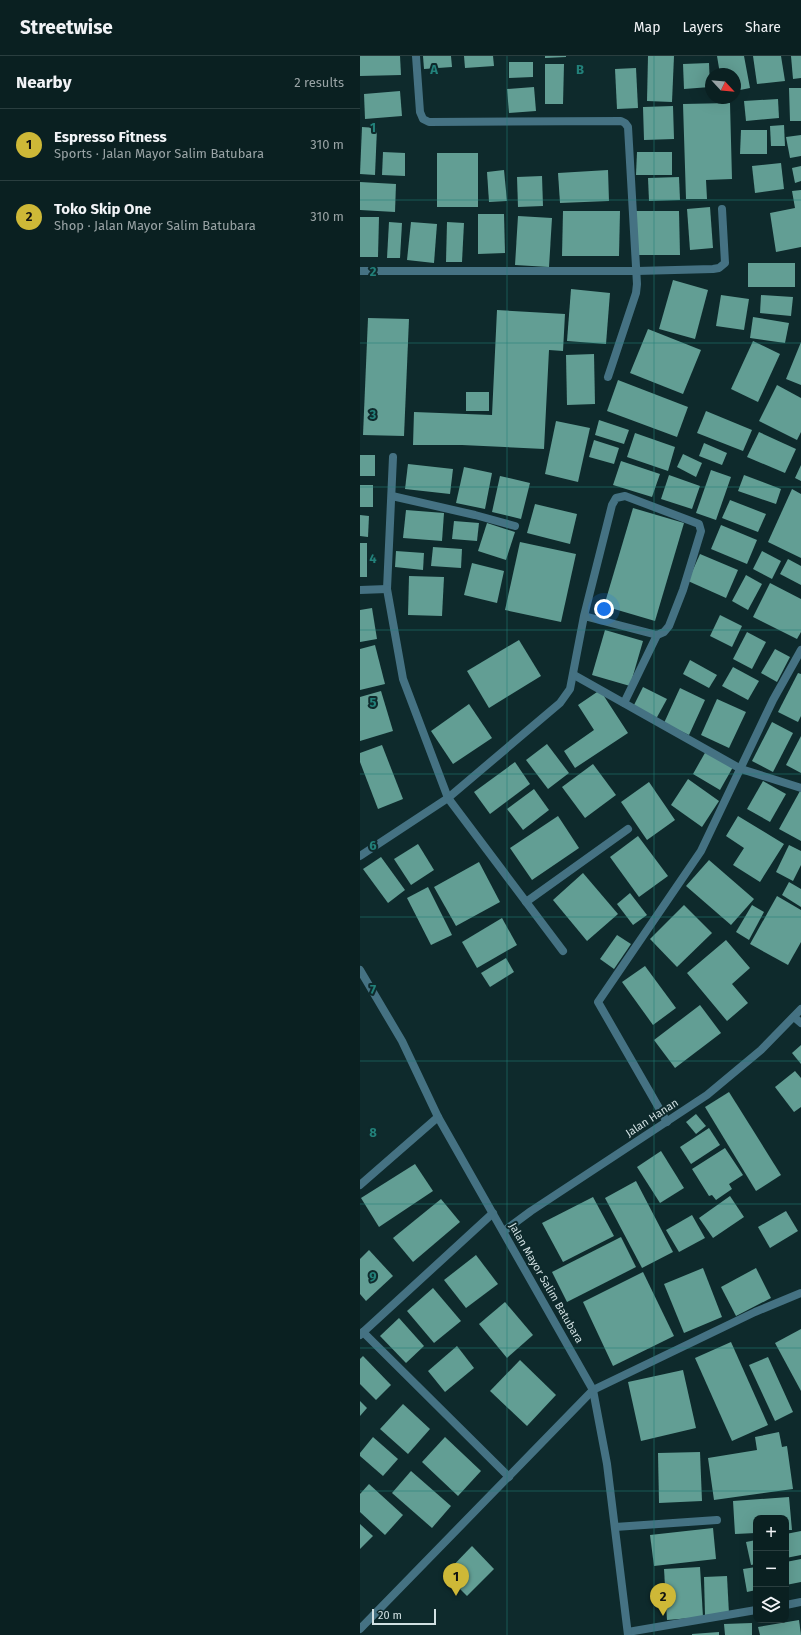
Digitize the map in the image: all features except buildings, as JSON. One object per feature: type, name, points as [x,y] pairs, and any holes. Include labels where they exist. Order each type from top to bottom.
[{"type":"street","points":[[416,56],[420,112],[423,119],[429,122],[621,122],[625,123],[628,127],[638,284],[608,377]]},
{"type":"street","points":[[360,271],[637,271],[714,269],[725,263],[722,209]]},
{"type":"street","points":[[394,457],[387,588],[404,679],[448,798],[563,950]]},
{"type":"street","points":[[392,496],[475,515],[515,526]]},
{"type":"street","points":[[360,856],[448,798],[560,703],[570,689],[574,675],[584,616],[612,505],[616,498],[625,496],[698,524],[701,531],[683,590],[664,632],[657,635],[584,616]]},
{"type":"street","points":[[360,590],[387,588]]},
{"type":"street","points":[[624,703],[657,635]]},
{"type":"street","points":[[667,1122],[598,1002],[701,851],[741,769],[772,700],[801,650]]},
{"type":"street","points":[[574,675],[741,769],[801,788]]},
{"type":"street","points":[[526,902],[628,829]]},
{"type":"street","name":"Jalan Mayor Salim Batubara","points":[[360,970],[402,1041],[438,1117],[594,1390],[608,1464],[628,1633]]},
{"type":"street","name":"Jalan Hanan","points":[[504,1231],[531,1211],[707,1096],[761,1050],[801,1009]]},
{"type":"street","points":[[794,1017],[801,1023]]},
{"type":"street","points":[[360,1185],[438,1117]]},
{"type":"street","points":[[494,1213],[362,1334],[509,1478]]},
{"type":"street","points":[[360,1630],[594,1390],[755,1312],[801,1293]]},
{"type":"street","points":[[615,1527],[717,1520]]},
{"type":"street","points":[[789,1604],[801,1602]]},
{"type":"street","points":[[628,1633],[753,1611]]},
{"type":"place","name":"Espresso Fitness","points":[[456,1596]]},
{"type":"place","name":"Toko Skip One","points":[[663,1616]]}]
